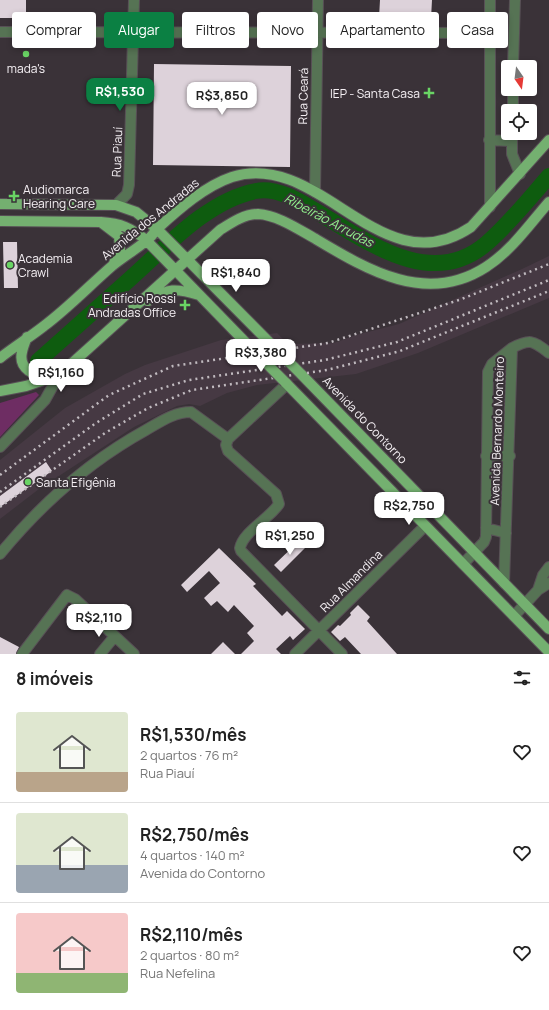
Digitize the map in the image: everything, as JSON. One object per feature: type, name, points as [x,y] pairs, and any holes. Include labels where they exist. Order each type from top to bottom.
[{"type":"main road","name":"Avenida dos Andradas","points":[[0,358],[27,337],[44,327],[139,245],[148,243],[187,203],[213,186],[232,177],[267,173],[292,179],[355,218],[396,238],[423,243],[436,243],[461,234],[471,227],[549,140]]},
{"type":"main road","points":[[0,391],[26,386],[58,375],[135,307],[184,256],[224,227],[246,216],[258,214],[271,216],[383,275],[411,283],[440,284],[471,275],[500,258],[525,232],[549,202]]},
{"type":"main road","name":"Avenida do Contorno","points":[[0,204],[116,205],[136,212],[159,230],[549,629]]},
{"type":"main road","points":[[0,221],[101,222],[125,226],[135,231],[549,652]]},
{"type":"main road","points":[[101,222],[119,236],[120,250],[113,266]]},
{"type":"main road","points":[[135,307],[173,289],[200,296]]},
{"type":"main road","points":[[27,337],[21,354],[24,365],[30,372],[40,376],[58,375]]},
{"type":"street","name":"Rua Piauí","points":[[134,0],[134,12]]},
{"type":"street","name":"Rua Ceará","points":[[318,0],[318,12]]},
{"type":"street","points":[[490,0],[490,12]]},
{"type":"street","points":[[513,60],[515,0]]},
{"type":"street","points":[[0,32],[104,32]]},
{"type":"street","points":[[174,32],[257,33]]},
{"type":"street","points":[[318,33],[447,33]]},
{"type":"street","name":"Rua Piauí","points":[[116,205],[128,194],[133,48]]},
{"type":"street","name":"Rua Ceará","points":[[315,192],[317,48]]},
{"type":"street","points":[[490,48],[490,207]]},
{"type":"street","points":[[490,140],[501,138]]},
{"type":"street","points":[[512,140],[512,154],[520,174]]},
{"type":"street","points":[[512,348],[525,341],[530,341],[549,354]]},
{"type":"street","name":"Avenida Bernardo Monteiro","points":[[504,583],[510,456],[512,348]]},
{"type":"street","name":"Avenida Bernardo Monteiro","points":[[463,564],[486,540],[488,372],[492,364],[512,348]]},
{"type":"street","points":[[0,447],[45,400],[58,375]]},
{"type":"street","points":[[286,383],[228,439],[226,445],[228,451],[276,494],[279,504],[272,513],[243,540],[240,548],[243,554],[342,654]]},
{"type":"street","points":[[0,554],[35,514],[65,485],[122,444],[164,420],[178,414],[191,412],[228,439]]},
{"type":"street","points":[[486,456],[510,456]]},
{"type":"street","name":"Rua Almandina","points":[[295,654],[425,526]]},
{"type":"street","points":[[486,528],[506,533]]},
{"type":"street","points":[[538,590],[543,575],[549,567]]},
{"type":"street","points":[[514,616],[538,590],[549,582]]},
{"type":"street","points":[[22,654],[67,596],[75,599],[134,654]]},
{"type":"street","points":[[100,654],[115,636]]},
{"type":"shaded area","points":[[549,256],[549,298],[418,353],[356,374],[257,385],[227,393],[200,406],[189,404],[177,406],[134,427],[39,489],[0,519],[0,460],[65,408],[125,374],[145,365],[221,340],[277,333],[288,344],[334,343],[356,335],[399,324]]},
{"type":"shaded area","points":[[36,392],[39,395],[0,437],[0,403]]},
{"type":"building","points":[[0,0],[26,0],[26,12],[12,12],[12,18],[0,18]]},
{"type":"building","points":[[380,0],[432,0],[431,12],[379,12]]},
{"type":"building","points":[[154,64],[291,66],[290,167],[153,165]]},
{"type":"building","name":"Academia Crawl","points":[[3,242],[17,242],[18,288],[4,288]]},
{"type":"building","name":"Santa Efigênia","points":[[46,462],[52,471],[0,507],[0,496]]},
{"type":"building","points":[[300,540],[306,547],[281,572],[274,565]]},
{"type":"building","points":[[219,548],[256,584],[253,586],[282,616],[287,611],[305,629],[293,640],[290,636],[276,649],[281,654],[241,654],[254,641],[247,633],[254,626],[234,605],[228,612],[217,601],[211,606],[204,598],[220,583],[209,571],[187,592],[181,585]]},
{"type":"building","points":[[358,605],[370,617],[367,621],[397,654],[361,654],[345,637],[340,641],[331,632],[338,625],[340,626],[351,615],[350,613]]},
{"type":"building","points":[[0,637],[19,647],[16,654],[0,654]]},
{"type":"building","points":[[223,642],[235,654],[211,654]]},
{"type":"waterway","name":"Ribeirão Arrudas","points":[[38,361],[173,239],[205,214],[238,196],[264,190],[286,195],[301,202],[376,247],[399,256],[421,262],[444,263],[466,257],[487,243],[511,219],[549,176]]},
{"type":"railway","points":[[0,475],[109,395],[173,366],[328,343],[459,300],[549,264]]},
{"type":"railway","points":[[0,492],[96,423],[143,394],[189,380],[325,360],[397,342],[549,280]]},
{"type":"railway","points":[[0,507],[105,433],[148,408],[192,390],[327,370],[400,351],[549,291]]},
{"type":"place","name":"mada's","points":[[26,54]]},
{"type":"place","name":"IEP - Santa Casa","points":[[429,93]]},
{"type":"place","name":"Audiomarca Hearing Care","points":[[14,196]]},
{"type":"place","name":"Academia Crawl","points":[[10,265]]},
{"type":"place","name":"Edifício Rossi Andradas Office","points":[[185,305]]},
{"type":"place","name":"Santa Efigênia","points":[[28,482]]}]
